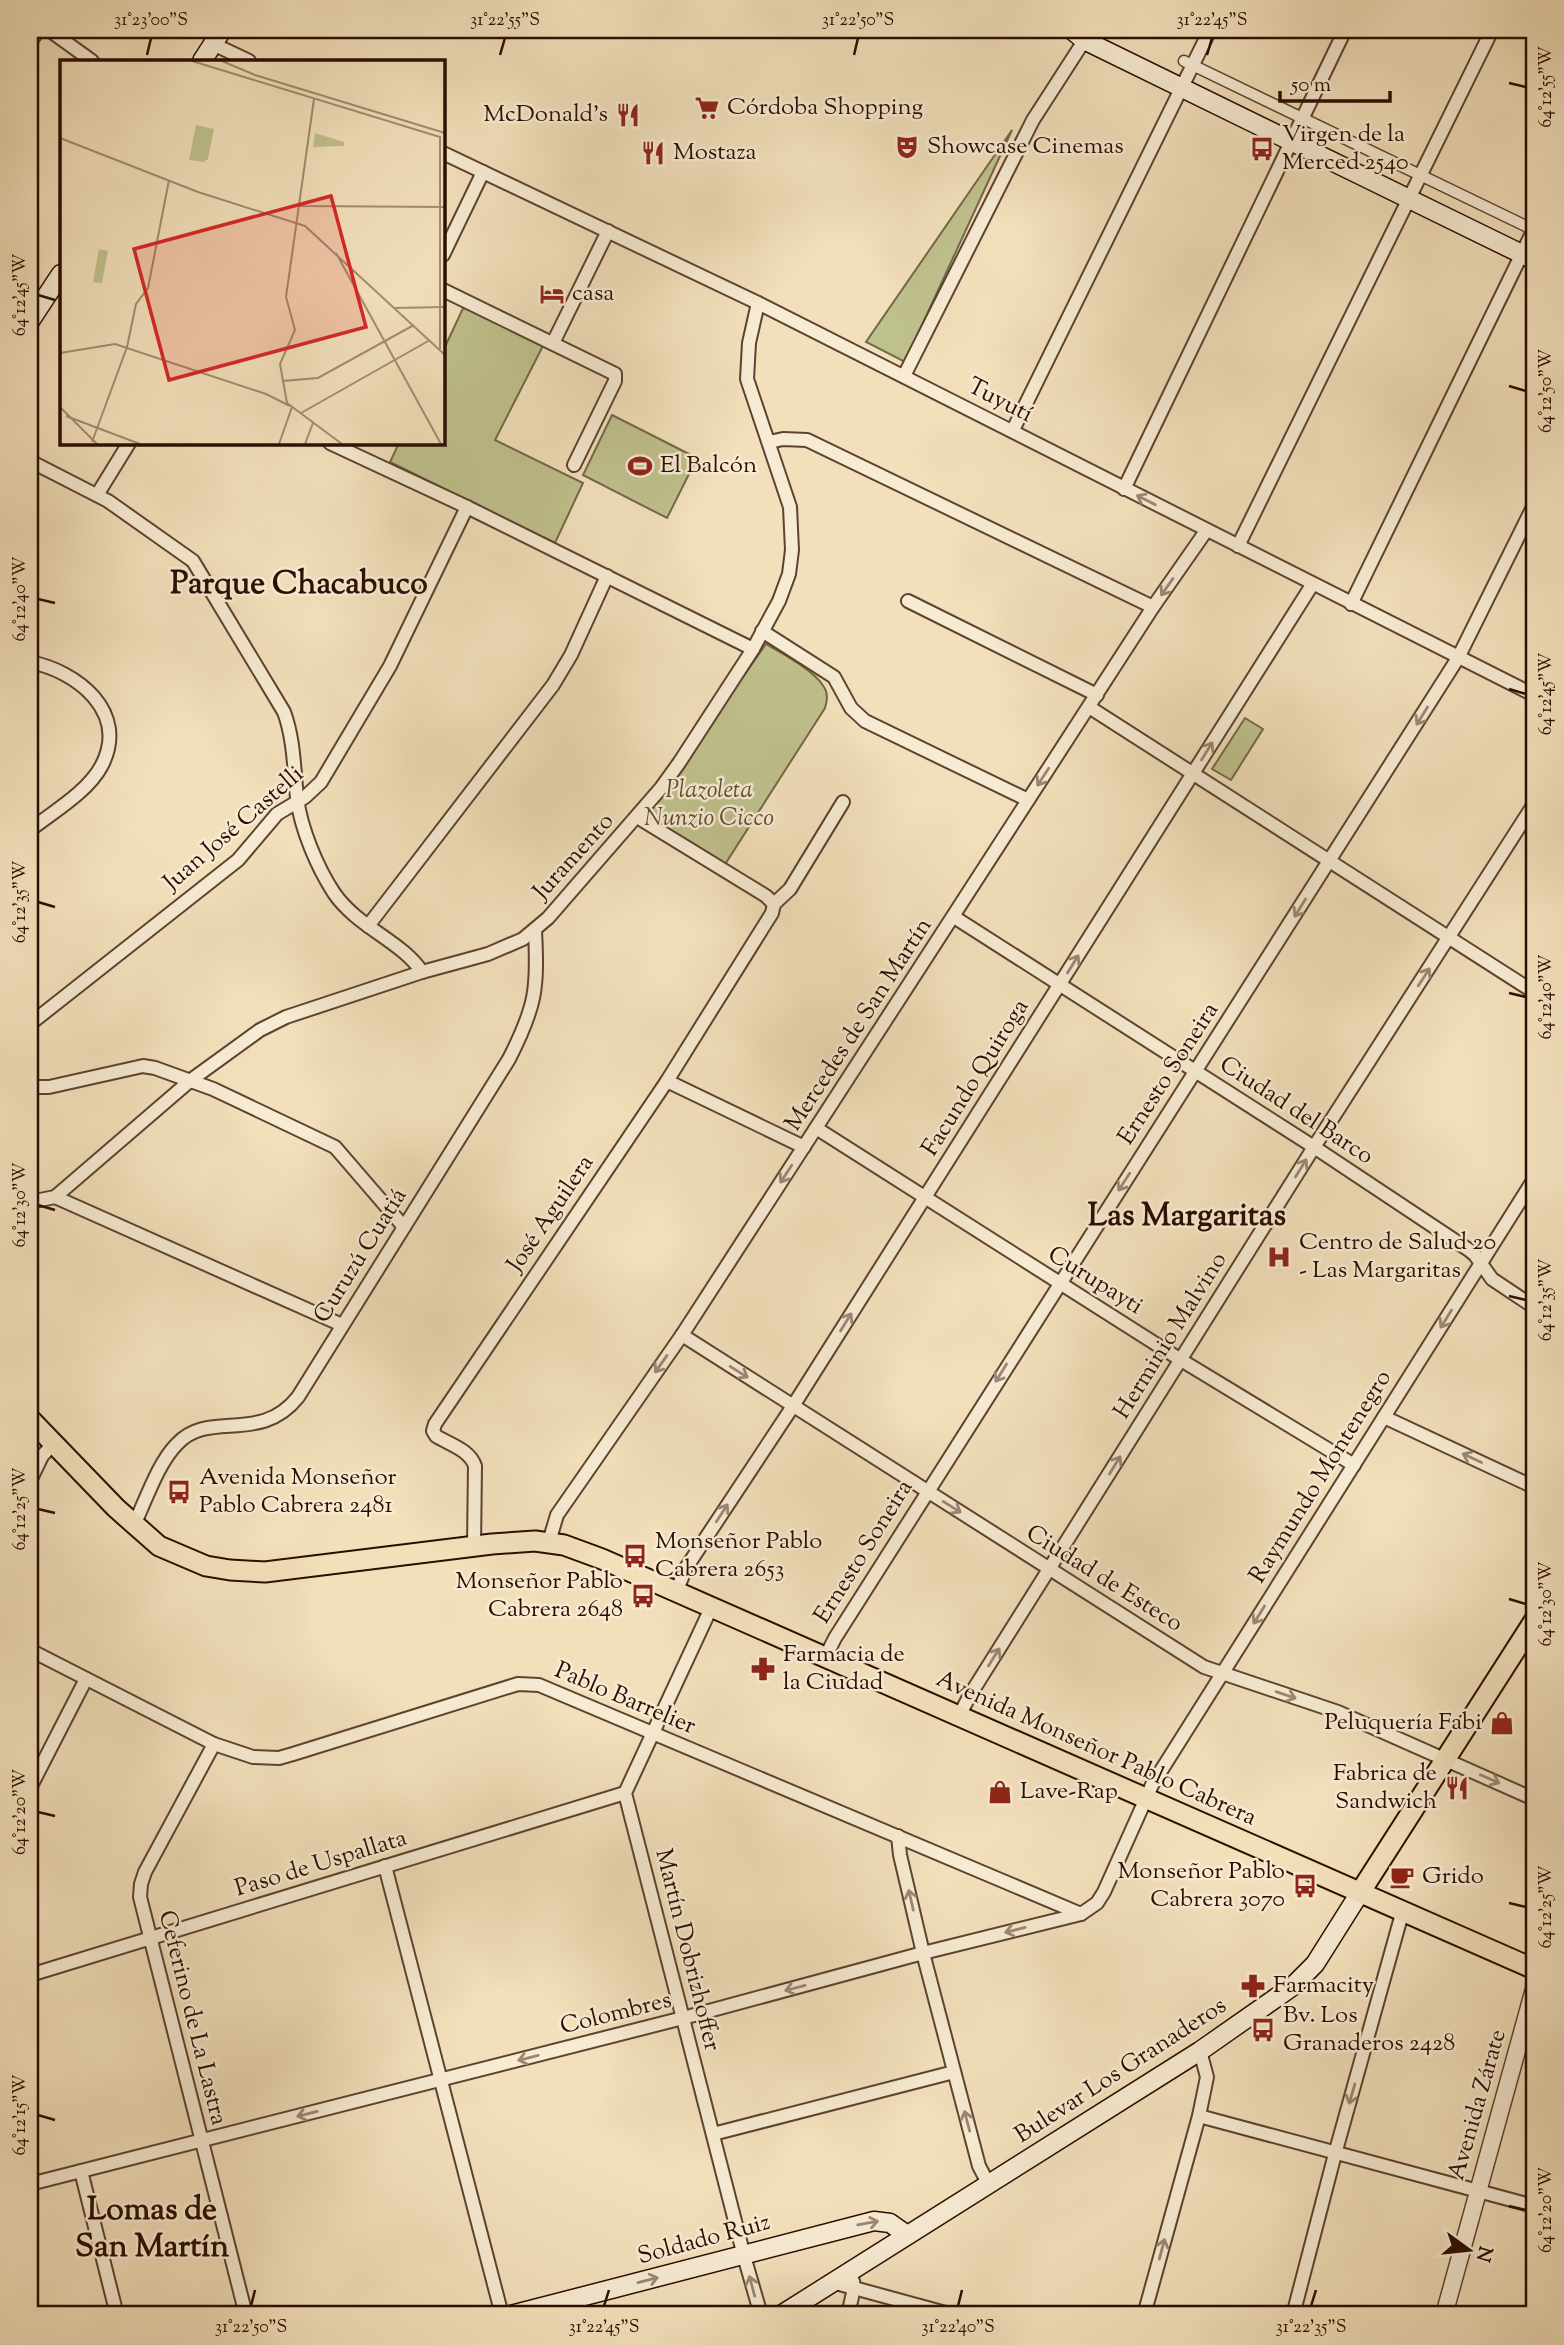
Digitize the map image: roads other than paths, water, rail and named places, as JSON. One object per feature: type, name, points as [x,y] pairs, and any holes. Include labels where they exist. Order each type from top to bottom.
[{"type":"main road","points":[[1083,33],[1181,88],[1527,256]]},
{"type":"main road","points":[[203,60],[218,37]]},
{"type":"main road","points":[[30,321],[60,276]]},
{"type":"main road","name":"Avenida Monseñor Pablo Cabrera","points":[[30,1419],[134,1525],[159,1546],[206,1566],[246,1572],[284,1570],[474,1546],[549,1542],[576,1549],[1534,1969]]},
{"type":"main road","name":"Bulevar Los Granaderos","points":[[781,2315],[832,2282],[853,2279],[907,2235],[1200,2052],[1305,1976],[1445,1759],[1531,1633]]},
{"type":"main road","name":"Soldado Ruiz","points":[[510,2315],[874,2221],[890,2223],[907,2235]]},
{"type":"street","points":[[30,42],[39,30]]},
{"type":"street","points":[[49,30],[91,60]]},
{"type":"street","points":[[1013,430],[1181,88],[1188,63],[1210,30]]},
{"type":"street","points":[[1124,489],[1345,30]]},
{"type":"street","points":[[1238,546],[1492,30]]},
{"type":"street","points":[[904,376],[1033,120],[1083,33]]},
{"type":"street","points":[[218,37],[248,60]]},
{"type":"street","points":[[1188,63],[1534,229],[1527,256],[1351,604]]},
{"type":"street","name":"Tuyutí","points":[[444,153],[758,303],[1534,695]]},
{"type":"street","points":[[444,253],[482,172]]},
{"type":"street","points":[[553,343],[608,232]]},
{"type":"street","points":[[444,290],[613,372],[615,381],[574,465]]},
{"type":"street","name":"Juramento","points":[[55,1197],[191,1080],[273,1023],[422,972],[512,946],[535,930],[637,817],[679,764],[753,649],[779,601],[789,573],[792,550],[790,507],[747,379],[749,343],[758,303]]},
{"type":"street","points":[[769,442],[783,439],[807,440],[1153,607]]},
{"type":"street","points":[[97,495],[128,444]]},
{"type":"street","points":[[332,444],[467,507],[753,649]]},
{"type":"street","points":[[30,461],[97,495],[185,554],[202,575],[284,712],[290,735],[298,801],[315,854],[334,892],[347,910],[412,958],[422,972]]},
{"type":"street","name":"Ernesto Soneira","points":[[825,1658],[835,1637],[927,1491],[1458,658],[1534,505]]},
{"type":"street","name":"Juan José Castelli","points":[[30,1024],[238,860],[277,814],[321,782],[390,666],[467,507]]},
{"type":"street","name":"Mercedes de San Martín","points":[[549,1542],[557,1515],[682,1335],[1153,607],[1206,531]]},
{"type":"street","points":[[368,926],[553,685],[607,576]]},
{"type":"street","name":"Facundo Quiroga","points":[[676,1592],[686,1568],[793,1406],[1312,585]]},
{"type":"street","points":[[908,601],[1097,695]]},
{"type":"street","points":[[762,631],[834,677],[851,708],[865,721],[1028,800]]},
{"type":"street","points":[[30,662],[68,675],[88,690],[103,712],[108,740],[102,765],[92,778],[30,830]]},
{"type":"street","points":[[1089,707],[1534,992]]},
{"type":"street","name":"José Aguilera","points":[[474,1546],[475,1466],[468,1454],[436,1436],[433,1431],[435,1424],[667,1081],[772,914],[774,904],[790,889],[843,802]]},
{"type":"street","name":"Herminio Malvino","points":[[959,1716],[1314,1147],[1534,804]]},
{"type":"street","points":[[637,817],[766,895],[774,904]]},
{"type":"street","name":"Ciudad del Barco","points":[[954,917],[1314,1147],[1469,1250],[1492,1279],[1534,1307]]},
{"type":"street","name":"Curuzú Cuatiá","points":[[134,1525],[177,1443],[199,1430],[271,1420],[288,1410],[298,1397],[509,1059],[535,996],[535,930]]},
{"type":"street","points":[[30,1087],[50,1087],[143,1066],[191,1080],[335,1147],[404,1227]]},
{"type":"street","points":[[667,1081],[804,1147]]},
{"type":"street","name":"Curupayti","points":[[816,1128],[1181,1360],[1354,1465]]},
{"type":"street","name":"Raymundo Montenegro","points":[[1145,1798],[1534,1179]]},
{"type":"street","points":[[30,1202],[55,1197],[342,1325]]},
{"type":"street","name":"Ciudad de Esteco","points":[[682,1335],[1204,1667],[1338,1712],[1534,1799]]},
{"type":"street","points":[[1384,1417],[1534,1487]]},
{"type":"street","points":[[30,1481],[42,1456],[54,1443]]},
{"type":"street","points":[[625,1793],[711,1608]]},
{"type":"street","name":"Pablo Barrelier","points":[[30,1650],[214,1744],[253,1757],[279,1758],[518,1684],[529,1683],[652,1732],[1081,1914]]},
{"type":"street","points":[[30,1788],[86,1679]]},
{"type":"street","name":"Ceferino de La Lastra","points":[[214,1744],[145,1872],[140,1897],[246,2315]]},
{"type":"street","name":"Paso de Uspallata","points":[[31,1970],[151,1939],[625,1793]]},
{"type":"street","name":"Martín Dobrizhoffer","points":[[625,1793],[761,2315]]},
{"type":"street","points":[[1081,1914],[1097,1903],[1104,1892],[1145,1798]]},
{"type":"street","points":[[898,1836],[923,1953],[979,2166],[989,2185]]},
{"type":"street","points":[[385,1866],[502,2315]]},
{"type":"street","points":[[1293,2315],[1403,1910]]},
{"type":"street","name":"Colombres","points":[[30,2184],[1081,1914]]},
{"type":"street","name":"Avenida Zárate","points":[[1444,2315],[1534,1989]]},
{"type":"street","points":[[1144,2315],[1199,2116],[1207,2077],[1200,2052]]},
{"type":"street","points":[[713,2134],[954,2071]]},
{"type":"street","points":[[1199,2116],[1534,2206]]},
{"type":"street","points":[[81,2171],[117,2315]]},
{"type":"street","points":[[848,2315],[853,2279],[953,2315]]},
{"type":"place","name":"Córdoba Shopping","points":[[707,108]]},
{"type":"place","name":"McDonald's","points":[[628,115]]},
{"type":"place","name":"Showcase Cinemas","points":[[907,147]]},
{"type":"place","name":"Virgen de la Merced 2540","points":[[1262,149]]},
{"type":"place","name":"Mostaza","points":[[653,153]]},
{"type":"place","name":"casa","points":[[552,294]]},
{"type":"place","name":"El Balcón","points":[[640,466]]},
{"type":"place","name":"Centro de Salud 20 - Las Margaritas","points":[[1279,1257]]},
{"type":"place","name":"Avenida Monseñor Pablo Cabrera 2481","points":[[179,1492]]},
{"type":"place","name":"Monseñor Pablo Cabrera 2653","points":[[635,1556]]},
{"type":"place","name":"Monseñor Pablo Cabrera 2648","points":[[643,1596]]},
{"type":"place","name":"Farmacia de la Ciudad","points":[[763,1669]]},
{"type":"place","name":"Peluquería Fabi","points":[[1502,1723]]},
{"type":"place","name":"Fabrica de Sandwich","points":[[1457,1788]]},
{"type":"place","name":"Lave-Rap","points":[[1000,1792]]},
{"type":"place","name":"Grido","points":[[1402,1877]]},
{"type":"place","name":"Monseñor Pablo Cabrera 3070","points":[[1305,1886]]},
{"type":"place","name":"Farmacity","points":[[1253,1986]]},
{"type":"place","name":"Bv. Los Granaderos 2428","points":[[1263,2030]]},
{"type":"district","name":"Parque Chacabuco","points":[[299,585]]},
{"type":"district","name":"Las Margaritas","points":[[1187,1217]]},
{"type":"district","name":"Lomas de San Martín","points":[[152,2230]]},
{"type":"park label","name":"Plazoleta Nunzio Cicco","points":[[709,805]]}]
